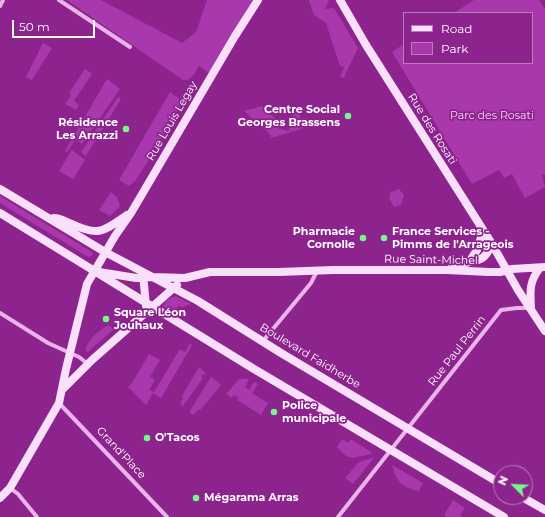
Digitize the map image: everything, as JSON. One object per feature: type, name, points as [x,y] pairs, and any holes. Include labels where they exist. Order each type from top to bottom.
[{"type":"main road","name":"Rue Louis Legay","points":[[95,271],[105,252],[131,212],[235,36],[258,0]]},
{"type":"main road","name":"Rue des Rosati","points":[[340,0],[366,45],[492,244],[518,290],[545,331]]},
{"type":"main road","name":"Boulevard Faidherbe","points":[[0,189],[143,275],[153,277],[174,287],[493,479]]},
{"type":"main road","points":[[49,219],[59,218],[77,227],[98,232],[106,230],[131,212]]},
{"type":"main road","points":[[0,213],[254,369],[504,517]]},
{"type":"main road","points":[[469,262],[477,250],[483,232]]},
{"type":"main road","points":[[447,270],[469,262],[480,261],[484,258],[492,244]]},
{"type":"main road","points":[[531,308],[532,279],[542,267]]},
{"type":"main road","name":"Rue Saint-Michel","points":[[185,278],[205,272],[447,270],[500,272],[507,269],[542,267]]},
{"type":"main road","points":[[95,271],[143,275],[146,313]]},
{"type":"main road","points":[[0,498],[10,488],[59,403],[87,284],[95,271]]},
{"type":"main road","points":[[153,277],[185,278]]},
{"type":"main road","points":[[62,389],[185,278]]},
{"type":"main road","points":[[533,503],[545,510]]},
{"type":"street","points":[[0,6],[3,0]]},
{"type":"street","points":[[59,0],[130,47]]},
{"type":"street","points":[[263,341],[311,283],[316,271]]},
{"type":"street","name":"Rue Paul Perrin","points":[[391,450],[501,310],[531,308]]},
{"type":"street","points":[[0,313],[48,343],[79,357],[88,364]]},
{"type":"street","name":"Grand'Place","points":[[59,403],[167,517]]},
{"type":"street","points":[[338,517],[391,450]]},
{"type":"street","points":[[10,488],[18,494],[37,517]]},
{"type":"green space","points":[[67,0],[101,0],[182,43],[196,32],[207,0],[255,0],[210,74],[199,66],[191,78],[183,80]]},
{"type":"green space","points":[[309,0],[328,0],[329,1],[325,9],[334,8],[358,48],[344,77],[340,78],[344,67],[340,66],[326,23],[314,15]]},
{"type":"green space","name":"Parc des Rosati","points":[[474,0],[539,0],[545,9],[545,175],[542,175],[545,187],[525,198],[512,174],[504,178],[499,170],[472,184],[392,52],[403,45],[403,64],[533,64],[533,12],[456,12]]},
{"type":"green space","points":[[43,43],[52,48],[32,80],[26,77]]},
{"type":"green space","points":[[85,69],[92,74],[74,101],[79,105],[76,110],[65,104],[71,95],[69,93]]},
{"type":"green space","points":[[107,79],[120,89],[82,144],[75,140],[67,152],[65,151]]},
{"type":"green space","points":[[170,92],[183,101],[152,155],[135,181],[129,186],[119,180]]},
{"type":"green space","points":[[118,97],[121,99],[86,156],[81,152]]},
{"type":"green space","points":[[262,106],[275,118],[273,127],[289,131],[293,113],[298,111],[304,128],[271,138],[271,135],[244,111]]},
{"type":"green space","points":[[72,150],[85,160],[73,179],[59,171]]},
{"type":"green space","points":[[399,189],[404,195],[401,205],[394,207],[389,198],[391,192]]},
{"type":"green space","points":[[111,192],[117,197],[120,206],[110,216],[99,210]]},
{"type":"green space","points":[[0,196],[92,252],[93,255],[89,257],[85,255],[0,203]]},
{"type":"green space","points":[[175,296],[191,304],[183,307],[179,306],[170,311],[163,306],[167,300]]},
{"type":"green space","points":[[108,325],[114,329],[88,352],[86,351],[88,343],[97,333]]},
{"type":"green space","points":[[190,343],[192,345],[161,398],[153,393],[146,405],[128,387],[132,383],[149,354],[160,360],[150,377],[155,380],[149,390],[154,392],[180,349],[185,352]]},
{"type":"green space","points":[[199,367],[206,373],[205,375],[203,374],[201,377],[203,378],[183,406],[180,404],[183,398],[182,396]]},
{"type":"green space","points":[[211,377],[221,385],[201,409],[193,415],[189,412]]},
{"type":"green space","points":[[239,379],[249,379],[245,387],[249,390],[254,382],[258,384],[252,393],[268,403],[261,415],[237,400],[238,397],[234,395],[232,398],[226,394]]},
{"type":"green space","points":[[342,439],[348,443],[351,439],[372,454],[353,458],[349,457],[337,447]]},
{"type":"green space","points":[[373,458],[353,484],[345,478],[359,462]]},
{"type":"green space","points":[[392,465],[423,483],[419,491],[404,486],[398,479]]},
{"type":"green space","points":[[453,500],[465,508],[460,515],[462,517],[446,517],[444,515]]},
{"type":"place","name":"Centre Social Georges Brassens","points":[[348,116]]},
{"type":"place","name":"Résidence Les Arrazzi","points":[[126,129]]},
{"type":"place","name":"Pharmacie Cornolle","points":[[363,238]]},
{"type":"place","name":"France Services - Pimms de l'Arrageois","points":[[384,238]]},
{"type":"place","name":"Square Léon Jouhaux","points":[[106,319]]},
{"type":"place","name":"Police municipale","points":[[274,412]]},
{"type":"place","name":"O'Tacos","points":[[147,438]]},
{"type":"place","name":"Mégarama Arras","points":[[196,498]]}]
